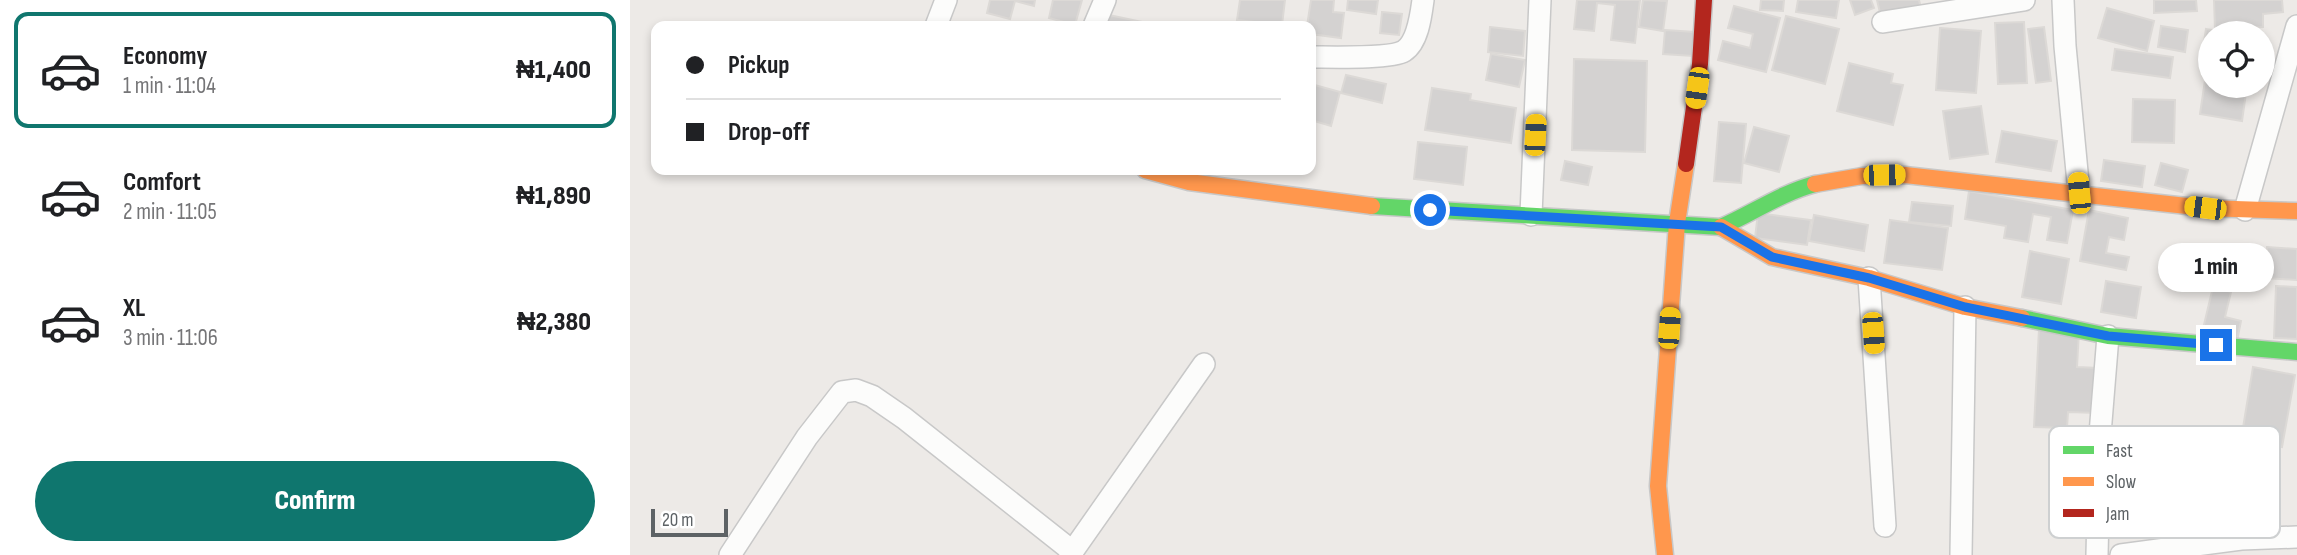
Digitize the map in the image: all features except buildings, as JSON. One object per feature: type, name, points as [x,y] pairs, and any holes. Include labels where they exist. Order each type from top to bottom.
[{"type":"street","points":[[938,21],[946,0]]},
{"type":"street","points":[[1096,21],[1105,0]]},
{"type":"street","points":[[1316,57],[1389,55],[1405,50],[1416,34],[1423,0]]},
{"type":"street","points":[[1531,215],[1540,0]]},
{"type":"street","points":[[1665,555],[1658,486],[1677,223],[1700,64],[1704,0]]},
{"type":"street","points":[[1883,22],[2024,0]]},
{"type":"street","points":[[2063,0],[2079,193]]},
{"type":"street","points":[[2245,210],[2297,26]]},
{"type":"street","points":[[1163,175],[1189,182],[1354,205],[1721,227],[1772,257],[1869,278],[1965,307],[2108,336],[2297,352]]},
{"type":"street","points":[[1721,227],[1792,190],[1829,180],[1862,176],[1905,175],[2205,208],[2297,211]]},
{"type":"street","points":[[1869,278],[1885,526]]},
{"type":"street","points":[[1961,555],[1965,307]]},
{"type":"street","points":[[2101,426],[2108,336]]},
{"type":"street","points":[[730,555],[814,428],[842,392],[856,390],[872,396],[904,418],[1071,553],[1204,364]]},
{"type":"street","points":[[2121,555],[2241,539],[2269,538]]},
{"type":"traffic: fast","points":[[1372,206],[1721,227],[1779,198],[1815,184]]},
{"type":"traffic: fast","points":[[2022,318],[2108,336],[2297,352]]},
{"type":"traffic: slow","points":[[1665,555],[1658,486],[1677,223],[1686,164]]},
{"type":"traffic: slow","points":[[1163,175],[1189,182],[1372,206]]},
{"type":"traffic: slow","points":[[1815,184],[1862,176],[1905,175],[2205,208],[2297,211]]},
{"type":"traffic: slow","points":[[1721,227],[1772,257],[1869,278],[1965,307],[2022,318]]},
{"type":"traffic: jam","points":[[1686,164],[1700,64],[1704,0]]},
{"type":"route","points":[[1430,210],[1721,227],[1772,257],[1869,278],[1965,307],[2108,336],[2216,345]]}]
